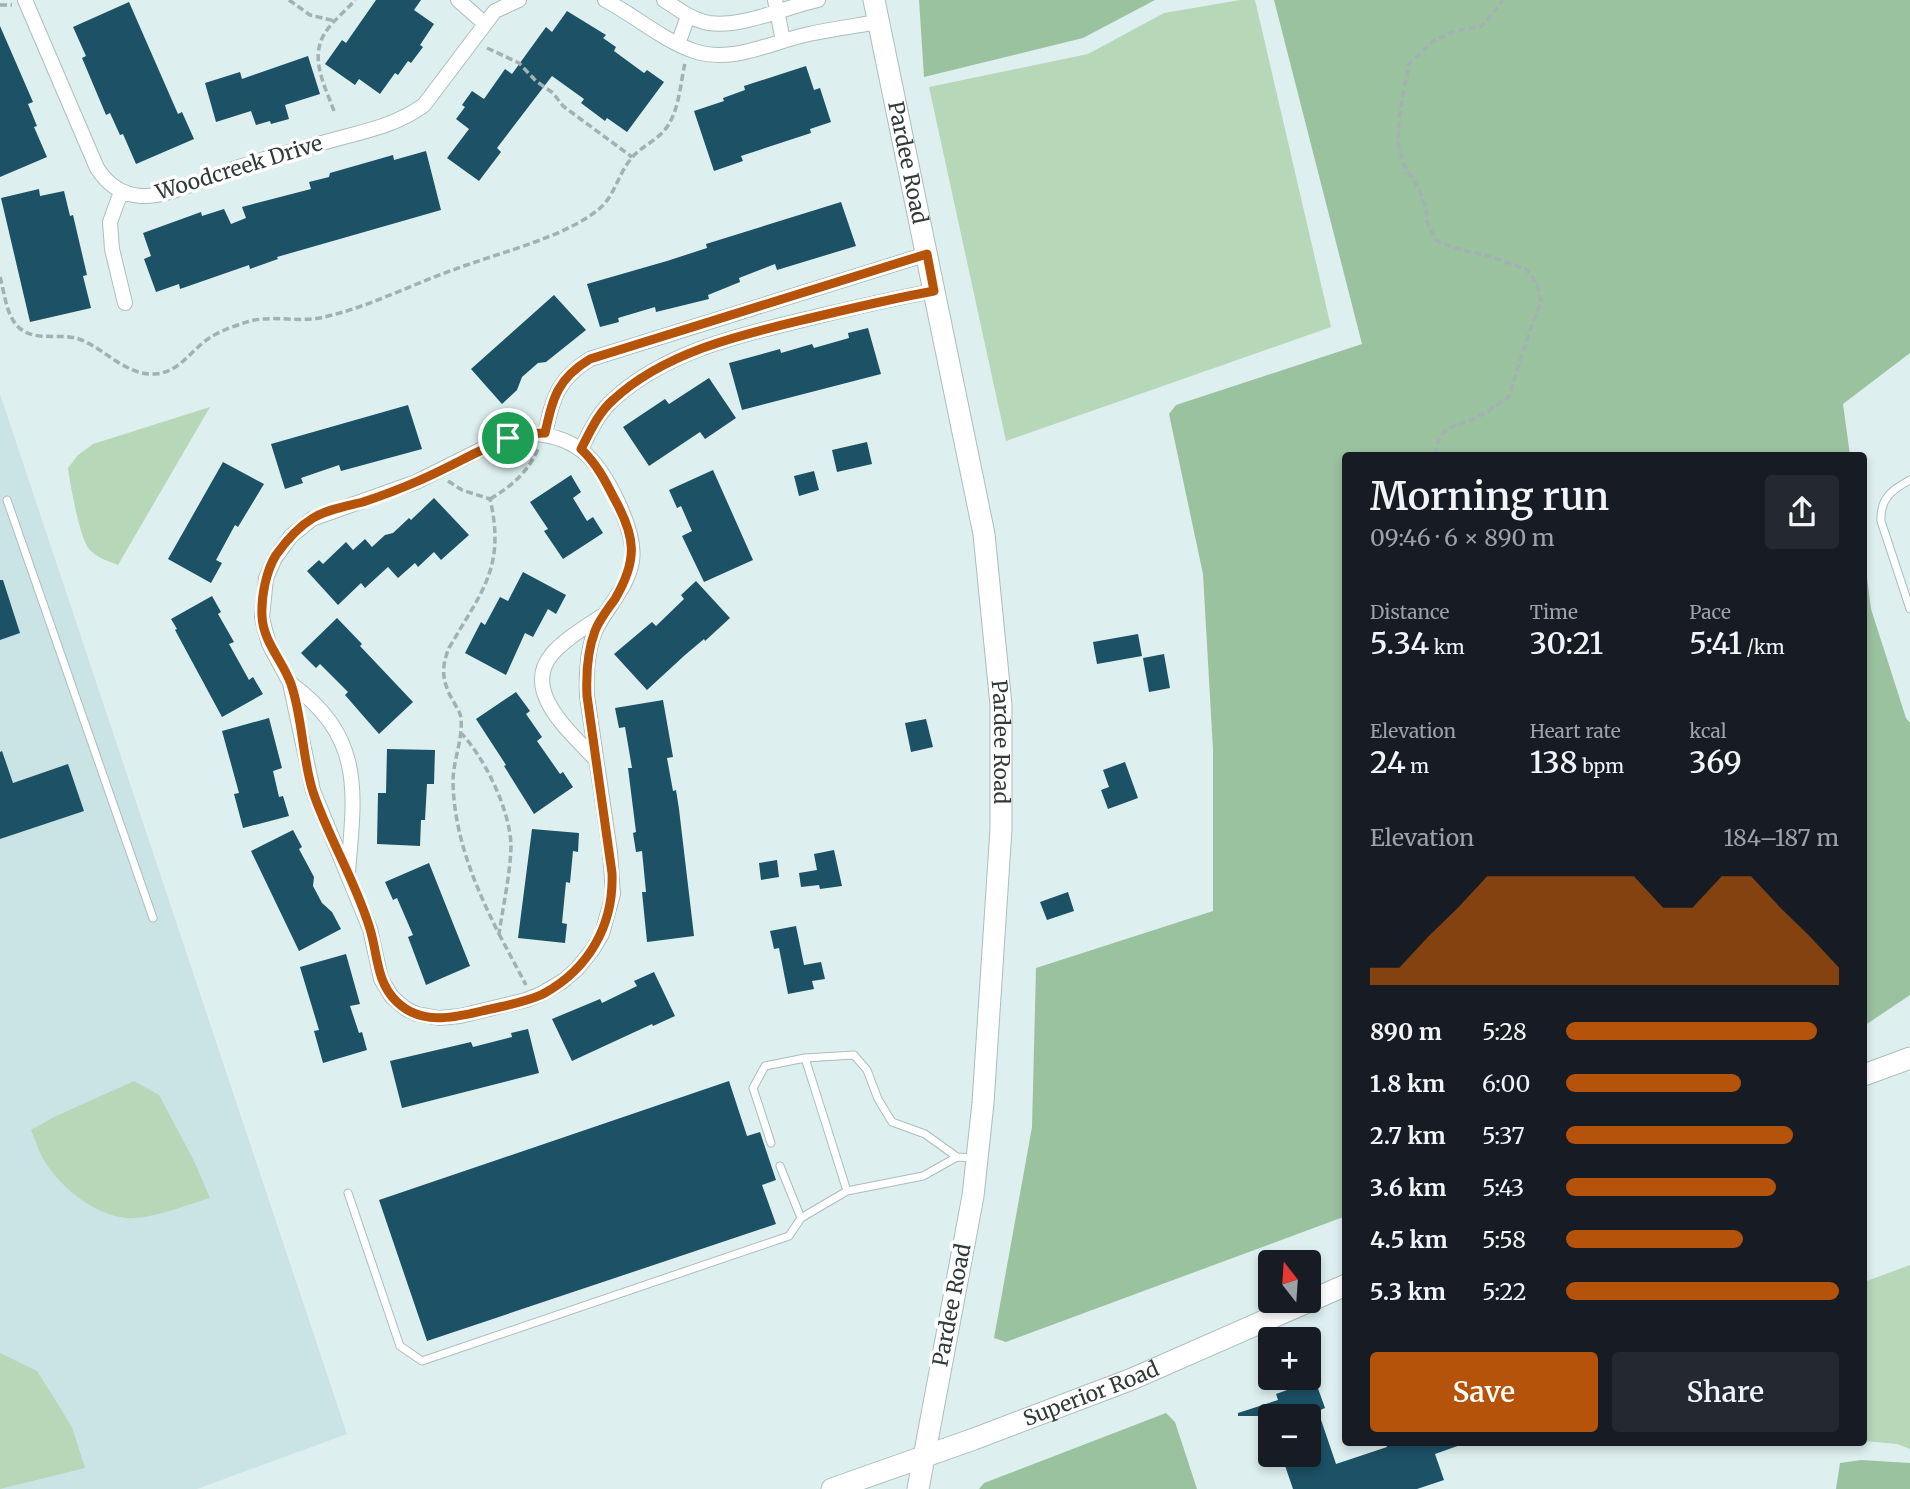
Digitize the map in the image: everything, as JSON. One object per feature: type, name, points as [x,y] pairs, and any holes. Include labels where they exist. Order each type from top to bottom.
[{"type":"main road","name":"Pardee Road","points":[[874,0],[984,534],[1001,705],[1001,829],[985,1079],[967,1157],[973,1196],[918,1489]]},
{"type":"main road","points":[[1867,1074],[1910,1058]]},
{"type":"main road","name":"Superior Road","points":[[832,1489],[1132,1379],[1342,1287]]},
{"type":"street","points":[[458,0],[484,23]]},
{"type":"street","name":"Woodcreek Drive","points":[[121,192],[139,196],[156,195],[399,120],[424,105],[484,23],[500,7],[519,0]]},
{"type":"street","points":[[605,0],[677,44],[716,56],[878,22]]},
{"type":"street","points":[[664,0],[688,16],[708,23],[748,20],[776,5],[818,0]]},
{"type":"street","points":[[20,2],[97,168],[106,182],[121,192],[110,222],[112,249],[125,303]]},
{"type":"street","points":[[776,5],[783,41]]},
{"type":"street","points":[[677,44],[688,16]]},
{"type":"street","points":[[543,433],[552,401],[562,381],[590,359],[927,254]]},
{"type":"street","points":[[581,449],[596,421],[612,401],[658,369],[694,351],[780,326],[934,291]]},
{"type":"street","points":[[543,433],[581,449],[600,471],[623,513],[631,539],[632,561],[626,580],[596,630],[586,675],[612,873],[613,894],[610,910],[602,934],[585,960],[563,981],[532,998],[460,1016],[439,1018],[416,1014],[392,997],[381,979],[370,929],[313,791],[290,682],[270,644],[262,617],[267,578],[275,558],[291,536],[319,515],[416,482],[508,438],[543,433]]},
{"type":"street","points":[[596,760],[552,710],[542,686],[544,670],[551,655],[606,612]]},
{"type":"street","points":[[290,682],[324,712],[344,745],[353,799],[348,875]]},
{"type":"lane","points":[[1910,480],[1889,492],[1880,506],[1881,521],[1910,608]]},
{"type":"lane","points":[[7,500],[153,918]]},
{"type":"lane","points":[[771,1143],[753,1088],[765,1066],[805,1058],[854,1055],[867,1070],[878,1098],[892,1122],[925,1134],[967,1157]]},
{"type":"lane","points":[[805,1058],[847,1191]]},
{"type":"lane","points":[[348,1193],[400,1346],[422,1361],[789,1236],[801,1218],[847,1191],[923,1176],[967,1157]]},
{"type":"lane","points":[[780,1166],[801,1218]]},
{"type":"path","points":[[289,0],[310,15],[335,21]]},
{"type":"path","points":[[334,111],[322,78],[317,58],[318,48],[326,31],[355,0]]},
{"type":"path","points":[[1436,452],[1437,443],[1450,426],[1474,418],[1508,398],[1541,302],[1537,284],[1526,269],[1436,240],[1427,222],[1426,208],[1419,189],[1404,165],[1398,144],[1399,118],[1409,64],[1433,41],[1455,31],[1482,26],[1503,0]]},
{"type":"path","points":[[0,5],[20,2]]},
{"type":"path","points":[[483,45],[519,63],[536,81],[553,93],[563,106],[632,158]]},
{"type":"path","points":[[0,278],[9,311],[22,331],[37,336],[68,336],[80,340],[127,368],[145,373],[169,371],[182,364],[211,336],[229,329],[251,321],[271,318],[320,318],[346,312],[586,219],[607,203],[632,158],[668,126],[674,113],[685,59]]},
{"type":"path","points":[[447,480],[462,490],[490,499],[514,484],[524,474],[537,453],[543,433]]},
{"type":"path","points":[[490,499],[494,519],[493,568],[449,648],[443,667],[446,685],[460,714],[461,733],[453,779],[459,830],[482,900],[532,998]]},
{"type":"path","points":[[461,733],[492,780],[509,833],[510,851],[499,934]]},
{"type":"shaded area","points":[[0,394],[347,1434],[197,1489],[0,1489]]},
{"type":"green space","points":[[919,0],[1155,0],[1083,38],[924,77]]},
{"type":"green space","points":[[1240,0],[1255,0],[1331,327],[1006,441],[929,87],[1088,54],[1164,13]]},
{"type":"green space","points":[[1274,0],[1910,0],[1910,353],[1843,404],[1850,452],[1342,452],[1342,1217],[1006,1342],[994,1338],[1032,1127],[1036,968],[1213,911],[1213,750],[1203,574],[1169,414],[1176,405],[1362,344]]},
{"type":"green space","points":[[210,407],[118,565],[92,552],[82,534],[69,476],[68,468],[78,455],[93,444]]},
{"type":"green space","points":[[1867,578],[1871,609],[1906,718],[1910,723],[1910,995],[1867,1024]]},
{"type":"green space","points":[[134,1081],[159,1095],[210,1198],[157,1214],[126,1218],[88,1204],[66,1187],[48,1166],[31,1130]]},
{"type":"green space","points":[[1910,1265],[1910,1449],[1897,1444],[1867,1441],[1867,1281]]},
{"type":"green space","points":[[0,1353],[37,1371],[72,1427],[85,1468],[0,1489]]},
{"type":"green space","points":[[1166,1413],[1175,1422],[1197,1489],[979,1489],[984,1483]]},
{"type":"green space","points":[[1861,1460],[1910,1463],[1910,1489],[1836,1489],[1840,1463]]},
{"type":"building","points":[[376,0],[421,0],[414,10],[434,24],[420,45],[423,47],[411,63],[408,61],[398,75],[395,73],[380,94],[359,79],[355,85],[325,64],[342,40],[346,43]]},
{"type":"building","points":[[129,2],[178,114],[182,112],[194,139],[136,164],[123,134],[120,135],[110,113],[106,115],[82,58],[86,56],[73,27]]},
{"type":"building","points":[[567,11],[606,35],[603,38],[616,47],[614,51],[644,73],[647,70],[664,82],[627,132],[607,118],[605,121],[581,103],[584,99],[552,76],[497,148],[501,152],[479,181],[447,158],[469,129],[456,119],[465,107],[462,105],[472,91],[484,99],[505,69],[512,74],[546,27],[552,32]]},
{"type":"building","points":[[0,26],[33,102],[28,104],[37,126],[34,127],[47,157],[0,177]]},
{"type":"building","points":[[308,56],[320,94],[285,105],[289,119],[256,125],[251,111],[216,122],[205,83],[240,72],[242,79]]},
{"type":"building","points":[[806,66],[814,90],[820,88],[831,122],[810,129],[811,133],[741,156],[743,161],[714,171],[694,111],[724,101],[723,98],[745,90],[744,86]]},
{"type":"building","points":[[426,151],[441,210],[277,257],[278,259],[250,269],[249,265],[180,289],[179,284],[156,292],[144,259],[151,256],[143,233],[201,212],[202,216],[224,209],[231,224],[246,218],[242,207],[311,189],[309,182],[329,177],[330,173],[393,155],[394,160]]},
{"type":"building","points":[[39,189],[40,196],[64,191],[70,216],[73,215],[87,275],[83,276],[91,308],[30,322],[1,198]]},
{"type":"building","points":[[841,202],[856,246],[777,270],[775,264],[739,278],[740,282],[708,295],[709,299],[656,312],[655,307],[618,318],[619,322],[600,327],[587,284],[667,261],[707,248],[706,244]]},
{"type":"building","points":[[554,295],[586,330],[546,362],[538,363],[522,377],[517,390],[502,404],[471,369]]},
{"type":"building","points":[[868,328],[881,374],[742,410],[729,363],[780,349],[781,353],[812,344],[814,348],[849,338],[848,333]]},
{"type":"building","points":[[709,378],[736,418],[705,439],[700,432],[649,466],[623,427],[665,399],[669,404]]},
{"type":"building","points":[[408,405],[422,449],[341,471],[339,465],[301,478],[303,483],[285,489],[271,444]]},
{"type":"building","points":[[867,442],[872,464],[837,472],[832,450]]},
{"type":"building","points":[[223,462],[264,484],[238,527],[235,525],[216,560],[222,563],[211,583],[168,559]]},
{"type":"building","points":[[713,470],[753,560],[704,582],[682,536],[692,531],[681,506],[677,508],[669,490]]},
{"type":"building","points":[[814,471],[819,490],[799,496],[794,476]]},
{"type":"building","points":[[571,475],[581,492],[573,498],[587,521],[593,517],[603,533],[563,559],[544,531],[548,529],[530,502]]},
{"type":"building","points":[[434,498],[469,535],[441,560],[434,552],[418,567],[415,563],[398,578],[388,567],[365,588],[361,583],[338,605],[307,571],[319,560],[323,564],[346,542],[353,550],[365,539],[372,547],[409,518],[411,520]]},
{"type":"building","points":[[523,572],[566,595],[556,614],[548,609],[533,637],[525,633],[506,675],[465,653],[481,622],[485,625],[500,597],[508,601]]},
{"type":"building","points":[[0,580],[3,580],[20,633],[0,640]]},
{"type":"building","points":[[696,581],[730,618],[647,690],[614,654],[652,622],[656,626],[684,599],[681,595]]},
{"type":"building","points":[[212,596],[221,612],[218,614],[234,642],[229,644],[249,680],[253,677],[263,694],[222,717],[171,619]]},
{"type":"building","points":[[337,618],[413,702],[379,734],[345,695],[348,692],[320,664],[316,668],[301,653]]},
{"type":"building","points":[[1138,634],[1142,656],[1097,664],[1093,642]]},
{"type":"building","points":[[1164,654],[1170,688],[1149,692],[1143,658]]},
{"type":"building","points":[[516,692],[530,711],[526,714],[542,737],[537,741],[560,774],[563,772],[573,787],[534,814],[476,719]]},
{"type":"building","points":[[663,700],[673,757],[667,758],[679,809],[694,936],[647,942],[642,892],[646,892],[642,851],[636,852],[633,833],[636,832],[628,768],[632,768],[625,727],[619,728],[615,708]]},
{"type":"building","points":[[269,718],[282,768],[273,771],[279,797],[283,796],[289,816],[243,828],[234,794],[239,793],[222,731]]},
{"type":"building","points":[[926,719],[933,747],[911,752],[905,723]]},
{"type":"building","points":[[387,749],[435,750],[434,784],[427,784],[420,846],[377,844],[378,793],[386,793]]},
{"type":"building","points":[[2,751],[13,783],[68,764],[84,811],[0,839]]},
{"type":"building","points":[[1125,762],[1138,798],[1108,809],[1101,790],[1109,787],[1103,770]]},
{"type":"building","points":[[532,829],[579,833],[578,852],[573,851],[570,883],[566,882],[562,923],[567,924],[565,943],[518,938]]},
{"type":"building","points":[[293,830],[302,847],[299,849],[314,877],[313,886],[341,929],[299,951],[251,851]]},
{"type":"building","points":[[834,850],[842,886],[820,889],[819,885],[801,887],[799,873],[817,870],[814,854]]},
{"type":"building","points":[[777,860],[779,877],[761,880],[759,863]]},
{"type":"building","points":[[429,863],[470,966],[426,985],[408,937],[413,935],[397,898],[393,900],[385,882]]},
{"type":"building","points":[[1068,892],[1074,911],[1047,920],[1040,902]]},
{"type":"building","points":[[796,926],[804,965],[821,962],[825,979],[812,981],[814,989],[788,994],[779,948],[774,949],[770,931]]},
{"type":"building","points":[[346,954],[360,1004],[350,1006],[367,1050],[323,1063],[314,1031],[319,1030],[300,967]]},
{"type":"building","points":[[654,972],[675,1016],[572,1061],[552,1019],[600,999],[602,1003],[637,986],[634,981]]},
{"type":"building","points":[[528,1029],[539,1073],[402,1108],[390,1061],[471,1042],[473,1047],[512,1037],[511,1033]]},
{"type":"building","points":[[729,1081],[747,1136],[760,1132],[776,1180],[762,1185],[776,1224],[427,1341],[379,1200]]},
{"type":"building","points":[[1287,1390],[1319,1390],[1325,1408],[1321,1410],[1321,1404],[1266,1404],[1278,1400],[1276,1394]]},
{"type":"building","points":[[1258,1406],[1258,1416],[1238,1416],[1238,1413]]},
{"type":"building","points":[[1321,1420],[1336,1464],[1387,1446],[1457,1446],[1435,1454],[1444,1480],[1417,1489],[1293,1489],[1285,1467],[1321,1467]]},
{"type":"route","points":[[927,254],[934,291],[780,326],[694,351],[638,381],[612,401],[596,421],[581,449],[600,471],[623,513],[633,547],[626,580],[596,630],[586,675],[612,873],[613,894],[610,910],[602,934],[585,960],[576,971],[541,995],[460,1016],[429,1018],[406,1009],[392,997],[381,979],[370,929],[313,791],[290,682],[265,630],[262,617],[267,578],[275,558],[291,536],[312,519],[416,482],[508,438],[521,434],[545,433],[552,401],[562,381],[590,359],[927,254]]}]
